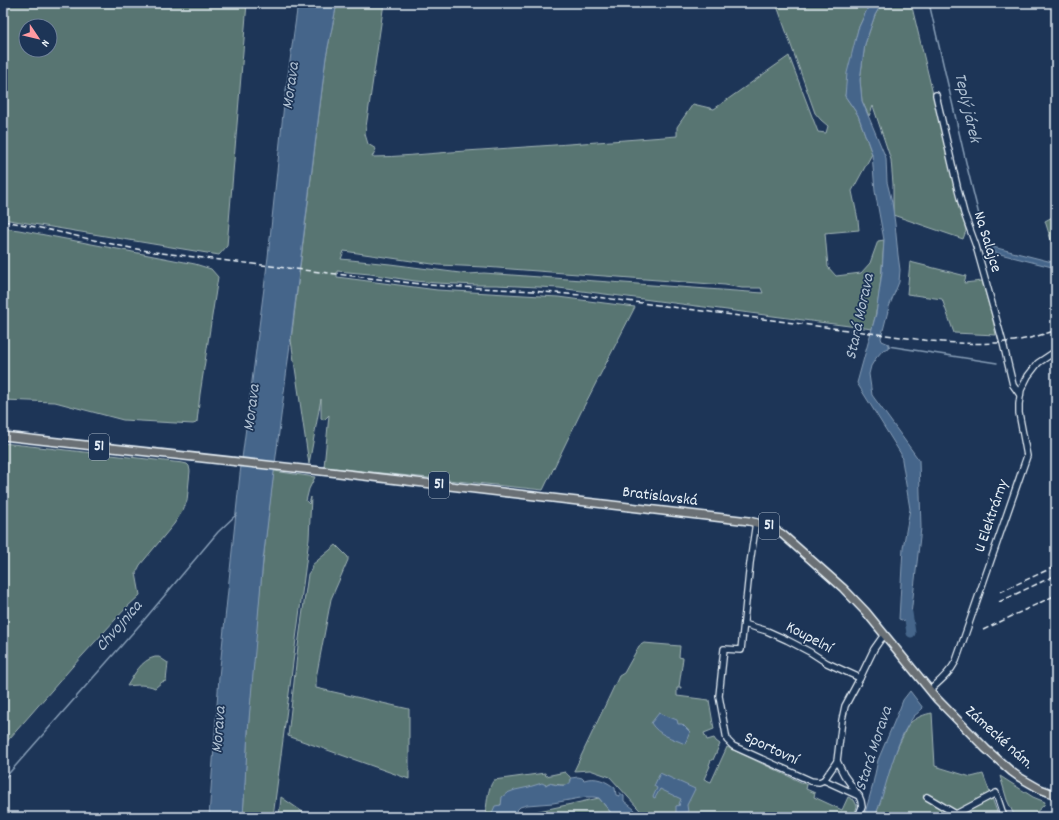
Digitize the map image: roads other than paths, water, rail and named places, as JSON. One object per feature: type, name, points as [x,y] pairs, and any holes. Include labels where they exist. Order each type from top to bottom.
[{"type":"main road","name":"Bratislavská","points":[[3,436],[756,522],[768,526],[782,534],[853,597],[930,690]]},
{"type":"main road","name":"Zámecké nám.","points":[[930,690],[986,749],[1012,772],[1027,782],[1056,795]]},
{"type":"street","name":"Na Salajce","points":[[936,95],[964,213],[976,246],[1013,385],[1020,395]]},
{"type":"street","name":"U Elektrárny","points":[[930,690],[946,675],[956,661],[1027,456],[1019,413],[1020,395],[1032,370],[1038,363],[1056,352]]},
{"type":"street","points":[[744,624],[756,522]]},
{"type":"street","name":"Sportovní","points":[[744,624],[741,650],[724,649],[719,696],[727,740],[730,744],[810,782],[819,782],[824,780]]},
{"type":"street","name":"Koupelní","points":[[744,624],[767,631],[787,640],[827,663],[860,678]]},
{"type":"street","points":[[859,796],[824,780],[837,761],[845,706],[874,649],[885,635]]},
{"type":"street","points":[[837,761],[844,775],[861,801],[862,807],[858,817]]},
{"type":"street","points":[[927,797],[955,816],[996,793],[1004,817]]},
{"type":"water","name":"Morava","points":[[298,3],[337,3],[326,57],[263,560],[248,731],[243,817],[209,817],[219,677],[240,474],[268,257],[284,104]]},
{"type":"water","points":[[870,3],[882,3],[875,15],[865,44],[860,80],[862,101],[886,158],[887,182],[892,202],[900,270],[899,282],[889,307],[881,338],[882,341],[889,344],[888,348],[883,350],[876,358],[871,366],[869,374],[872,395],[919,460],[921,528],[910,623],[899,619],[903,548],[910,509],[901,454],[857,383],[876,314],[882,272],[884,240],[875,191],[872,154],[858,115],[845,96],[847,73],[858,29]]},
{"type":"water","points":[[989,246],[1056,263],[1056,268],[988,251]]},
{"type":"water","points":[[910,691],[923,708],[911,720],[899,742],[875,817],[864,817],[878,760],[903,700]]},
{"type":"water","points":[[659,713],[677,720],[678,724],[682,724],[690,732],[685,744],[666,736],[654,727],[651,723]]},
{"type":"water","points":[[660,773],[695,789],[687,805],[688,812],[676,813],[676,806],[680,805],[681,799],[660,789],[655,798],[653,797],[657,788],[654,786]]},
{"type":"water","points":[[578,777],[584,780],[597,779],[612,785],[615,788],[616,795],[620,796],[619,792],[624,796],[624,801],[634,809],[639,817],[615,817],[599,798],[586,797],[553,803],[527,805],[520,807],[516,811],[514,817],[493,817],[492,813],[495,806],[501,805],[502,797],[507,793],[542,783],[546,785],[549,783],[566,785],[569,784],[571,778]]},
{"type":"waterway","name":"Teplý járek","points":[[929,3],[980,219]]},
{"type":"waterway","points":[[888,346],[997,363]]},
{"type":"waterway","name":"Chvojnica","points":[[3,780],[144,620],[218,532],[237,514]]},
{"type":"waterway","name":"Stará Morava","points":[[908,613],[911,633]]},
{"type":"railway","points":[[3,221],[154,252],[428,285],[581,295],[931,341],[963,343],[1010,342],[1056,330]]},
{"type":"railway","points":[[1000,592],[1056,566]]},
{"type":"railway","points":[[999,602],[1056,575]]},
{"type":"railway","points":[[983,630],[1056,595]]}]
